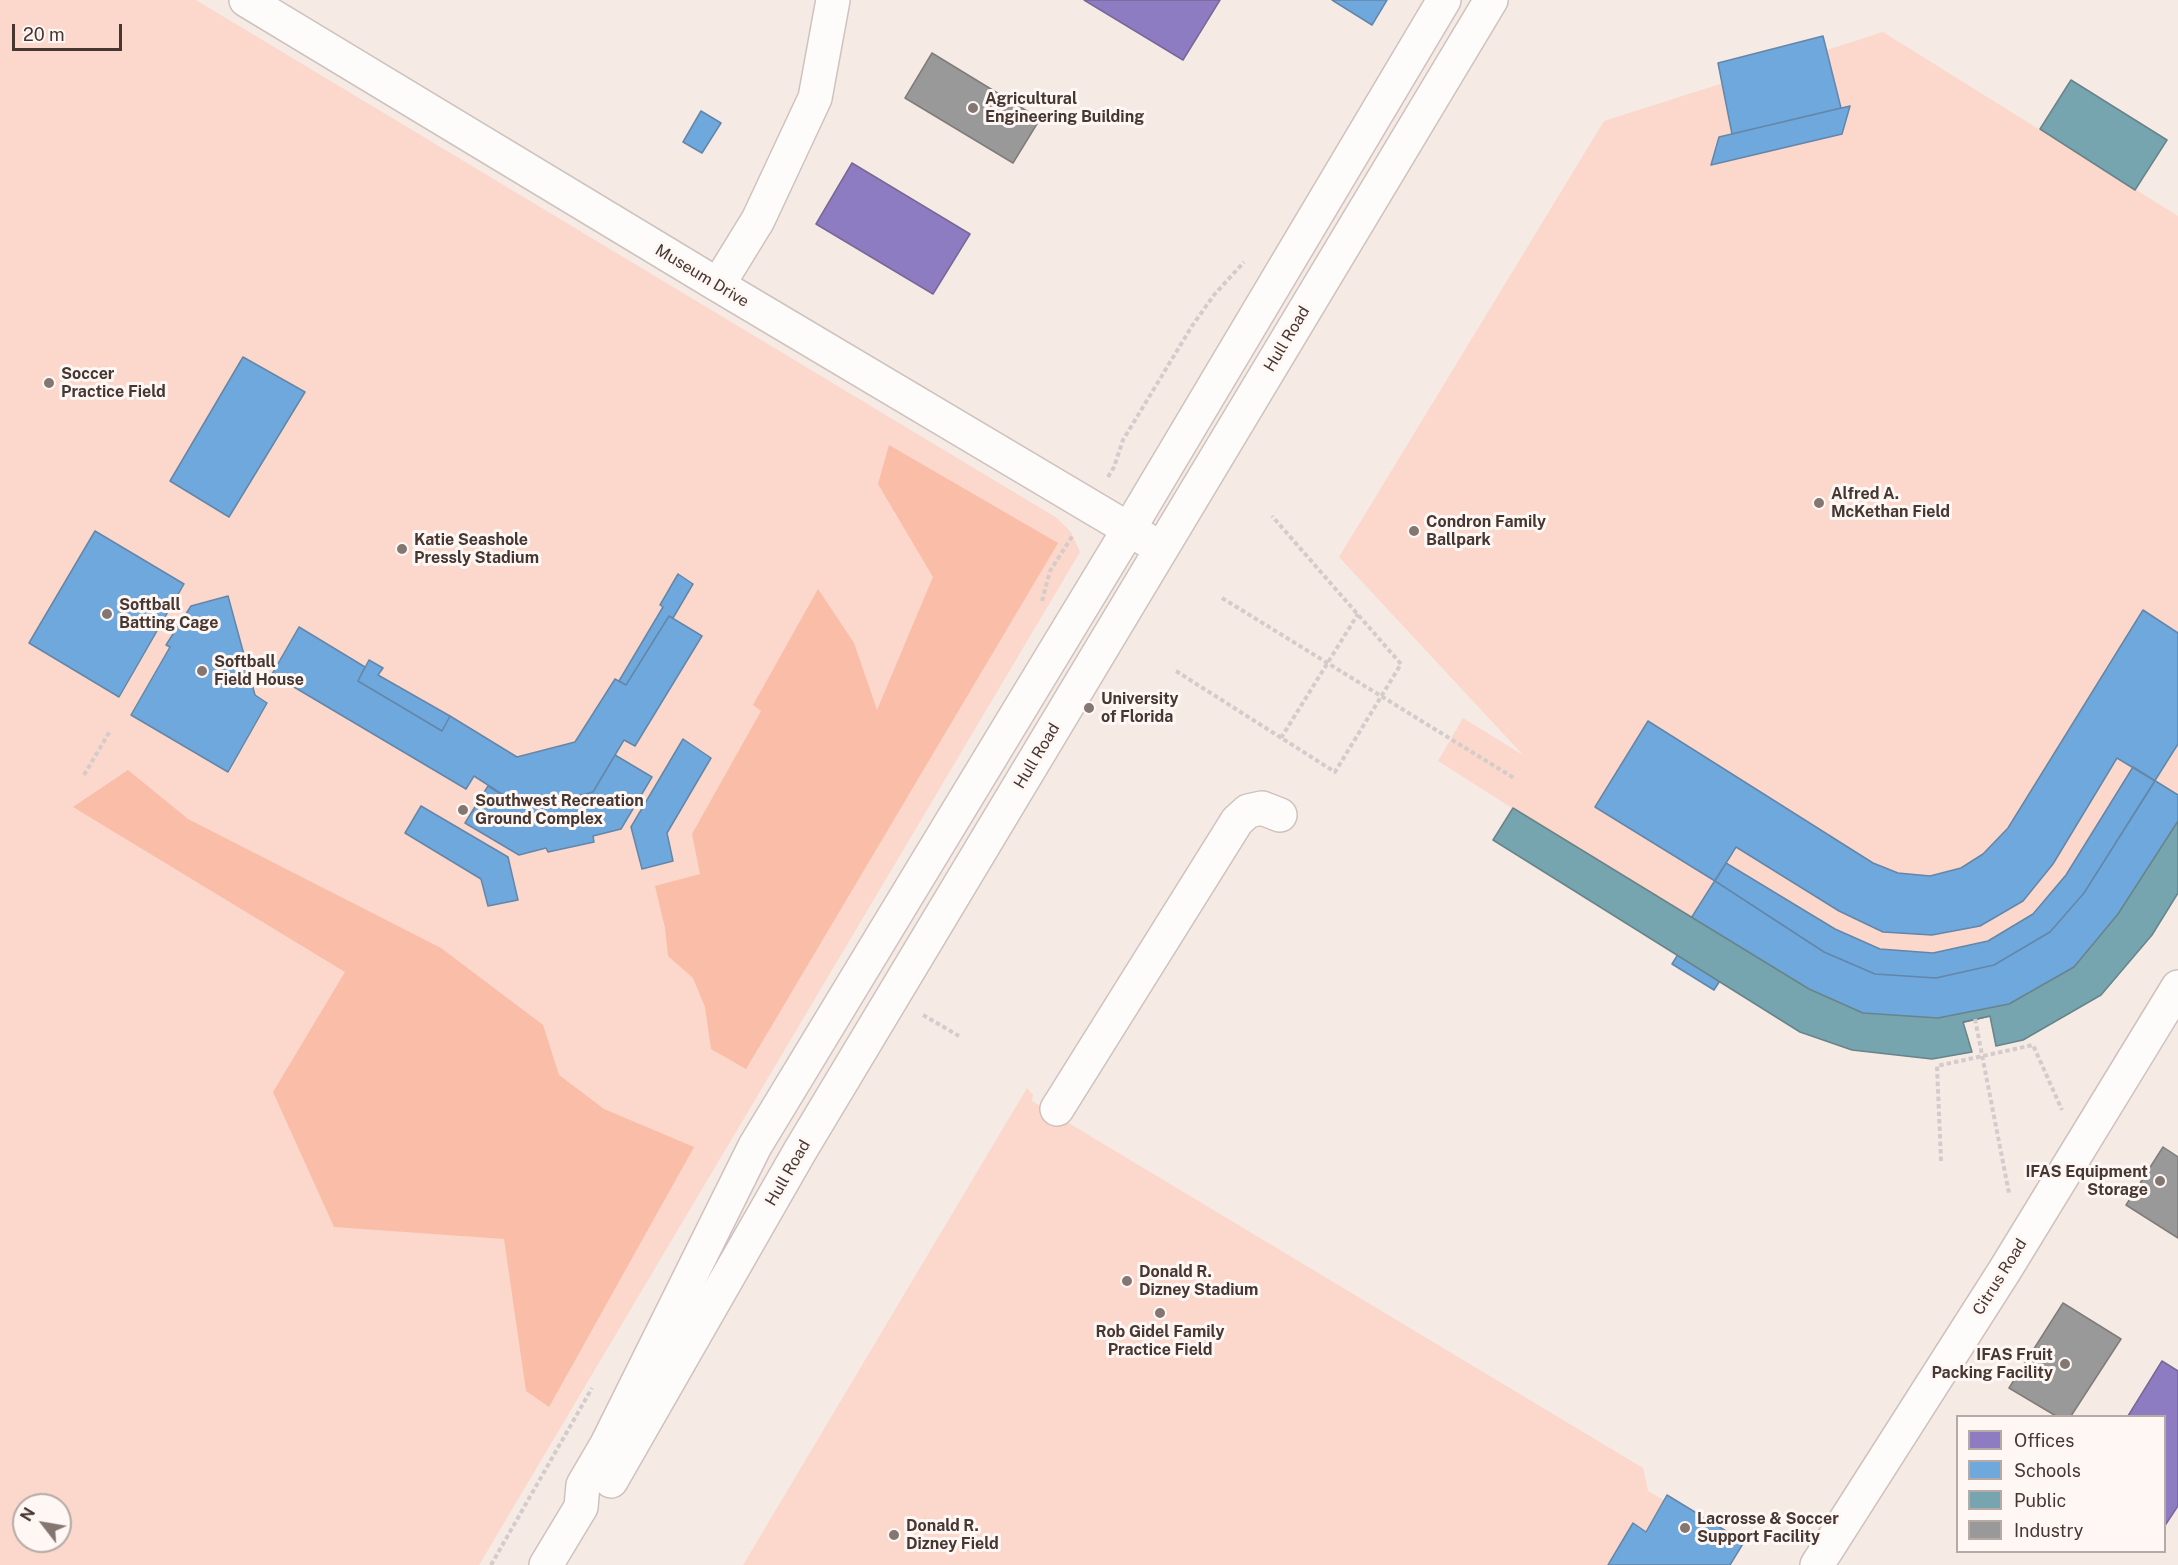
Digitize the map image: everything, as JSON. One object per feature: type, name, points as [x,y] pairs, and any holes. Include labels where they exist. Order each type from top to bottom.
[{"type":"street","name":"Museum Drive","points":[[246,0],[1161,549]]},
{"type":"street","points":[[718,285],[758,220],[815,98],[833,0]]},
{"type":"street","name":"Hull Road","points":[[546,1565],[581,1507],[584,1485],[607,1444],[755,1146],[1129,529],[1444,0]]},
{"type":"street","name":"Hull Road","points":[[581,1507],[602,1496],[800,1151],[1491,0]]},
{"type":"street","points":[[1057,1109],[1237,821],[1248,811],[1262,808],[1280,815]]},
{"type":"street","name":"Citrus Road","points":[[1817,1565],[2005,1270],[2178,987]]},
{"type":"path","points":[[1114,467],[1123,440],[1192,326],[1214,295],[1250,255]]},
{"type":"path","points":[[1176,671],[1335,772],[1401,664],[1272,516]]},
{"type":"path","points":[[1222,598],[1514,778]]},
{"type":"path","points":[[1281,738],[1358,615]]},
{"type":"path","points":[[84,775],[110,731]]},
{"type":"path","points":[[919,1012],[959,1036]]},
{"type":"path","points":[[1975,1019],[2009,1194]]},
{"type":"path","points":[[1941,1161],[1937,1066],[2033,1045],[2066,1118]]},
{"type":"path","points":[[491,1565],[595,1382]]},
{"type":"shaded area","name":"Southwest Recreation Ground Complex","points":[[0,0],[196,0],[1057,518],[1071,532],[1080,552],[479,1565],[0,1565]]},
{"type":"shaded area","points":[[1883,32],[2178,216],[2178,893],[2152,935],[2101,995],[1963,1022],[1972,1052],[1932,1059],[1852,1050],[1800,1032],[1720,982],[1714,990],[1672,964],[1677,955],[1493,840],[1512,808],[1438,761],[1463,718],[1523,755],[1339,557],[1604,121]]},
{"type":"shaded area","points":[[889,445],[1058,543],[746,1069],[711,1049],[705,1007],[693,978],[668,956],[665,928],[655,886],[700,874],[692,834],[761,711],[753,705],[818,589],[854,643],[877,710],[933,577],[878,484]]},
{"type":"shaded area","points":[[128,770],[188,819],[441,948],[543,1025],[559,1075],[604,1109],[694,1147],[549,1407],[526,1391],[504,1239],[334,1227],[273,1092],[345,972],[73,807]]},
{"type":"shaded area","name":"Rob Gidel Family Practice Field","points":[[1027,1088],[1033,1095],[1032,1101],[1643,1468],[1648,1491],[1664,1500],[1667,1495],[1744,1542],[1730,1565],[743,1565]]},
{"type":"building: Offices","points":[[1084,0],[1220,0],[1183,60]]},
{"type":"building: Offices","points":[[852,163],[970,234],[933,294],[816,224]]},
{"type":"building: Offices","points":[[2162,1361],[2178,1371],[2178,1506],[2166,1524],[2166,1415],[2129,1415]]},
{"type":"building: Schools","points":[[1332,0],[1387,0],[1372,25]]},
{"type":"building: Schools","points":[[1823,36],[1841,108],[1732,134],[1718,63]]},
{"type":"building: Schools","points":[[1850,106],[1842,134],[1711,165],[1719,137]]},
{"type":"building: Schools","points":[[701,111],[721,123],[702,153],[683,142]]},
{"type":"building: Schools","points":[[243,357],[305,392],[229,517],[170,481]]},
{"type":"building: Schools","name":"Softball Batting Cage","points":[[95,531],[184,584],[119,697],[29,643]]},
{"type":"building: Schools","points":[[678,574],[693,584],[673,618],[669,616],[626,685],[619,681],[663,607],[660,605]]},
{"type":"building: Schools","name":"Softball Field House","points":[[228,596],[255,695],[267,703],[228,772],[131,715],[170,647],[166,645],[191,606]]},
{"type":"building: Schools","points":[[2143,610],[2178,633],[2178,744],[2084,893],[2050,932],[1994,965],[1936,978],[1875,974],[1824,952],[1595,807],[1648,721],[1873,863],[1898,873],[1930,876],[1961,868],[1983,854],[2008,828]]},
{"type":"building: Schools","points":[[669,616],[702,636],[635,746],[624,740],[593,792],[525,809],[474,776],[466,789],[272,674],[299,627],[365,667],[358,681],[442,731],[450,716],[517,757],[575,742],[615,679],[626,685]]},
{"type":"building: Schools","points":[[369,660],[383,668],[378,675],[450,716],[442,731],[358,681]]},
{"type":"building: Schools","points":[[683,739],[711,758],[667,833],[673,861],[642,869],[631,827]]},
{"type":"building: Schools","points":[[615,755],[652,777],[621,829],[593,836],[594,842],[548,852],[546,848],[519,855],[465,823],[488,786],[525,809],[593,792]]},
{"type":"building: Schools","points":[[2117,758],[2155,781],[2084,893],[2050,932],[1994,965],[1936,978],[1875,974],[1824,952],[1715,881],[1736,847],[1839,911],[1883,932],[1932,935],[1980,926],[2023,901],[2053,864]]},
{"type":"building: Schools","points":[[2133,767],[2178,795],[2178,863],[2167,857],[2162,860],[2125,921],[2082,970],[2016,1010],[1939,1028],[1862,1020],[1806,997],[1737,954],[1714,990],[1672,964],[1695,927],[1688,923],[1726,863],[1835,929],[1880,949],[1933,953],[1988,941],[2033,914],[2066,875]]},
{"type":"building: Schools","points":[[421,806],[508,857],[518,900],[488,906],[481,879],[405,833]]},
{"type":"building: Schools","name":"Lacrosse & Soccer Support Facility","points":[[1667,1495],[1744,1542],[1730,1565],[1608,1565],[1633,1523],[1646,1532]]},
{"type":"building: Public","points":[[2071,80],[2167,140],[2135,190],[2040,129]]},
{"type":"building: Public","points":[[1513,808],[1809,989],[1863,1013],[1938,1018],[2009,1004],[2074,967],[2118,914],[2178,821],[2178,893],[2152,935],[2101,995],[2023,1040],[1996,1046],[1990,1016],[1963,1022],[1972,1052],[1932,1059],[1852,1050],[1800,1032],[1493,840]]},
{"type":"building: Industry","name":"Agricultural Engineering Building","points":[[932,53],[1040,119],[1013,163],[905,98]]},
{"type":"building: Industry","name":"IFAS Equipment Storage","points":[[2163,1147],[2178,1157],[2178,1238],[2126,1205]]},
{"type":"building: Industry","name":"IFAS Fruit Packing Facility","points":[[2063,1303],[2121,1339],[2072,1415],[2054,1415],[2009,1388]]},
{"type":"place","name":"Agricultural Engineering Building","points":[[973,108]]},
{"type":"place","name":"Soccer Practice Field","points":[[49,383]]},
{"type":"place","name":"Alfred A. McKethan Field","points":[[1819,503]]},
{"type":"place","name":"Condron Family Ballpark","points":[[1414,531]]},
{"type":"place","name":"Katie Seashole Pressly Stadium","points":[[402,549]]},
{"type":"place","name":"Softball Batting Cage","points":[[107,614]]},
{"type":"place","name":"Softball Field House","points":[[202,671]]},
{"type":"place","name":"University of Florida","points":[[1089,708]]},
{"type":"place","name":"Southwest Recreation Ground Complex","points":[[463,810]]},
{"type":"place","name":"IFAS Equipment Storage","points":[[2160,1181]]},
{"type":"place","name":"Donald R. Dizney Stadium","points":[[1127,1281]]},
{"type":"place","name":"Rob Gidel Family Practice Field","points":[[1160,1313]]},
{"type":"place","name":"IFAS Fruit Packing Facility","points":[[2065,1364]]},
{"type":"place","name":"Lacrosse & Soccer Support Facility","points":[[1685,1528]]},
{"type":"place","name":"Donald R. Dizney Field","points":[[894,1535]]}]
